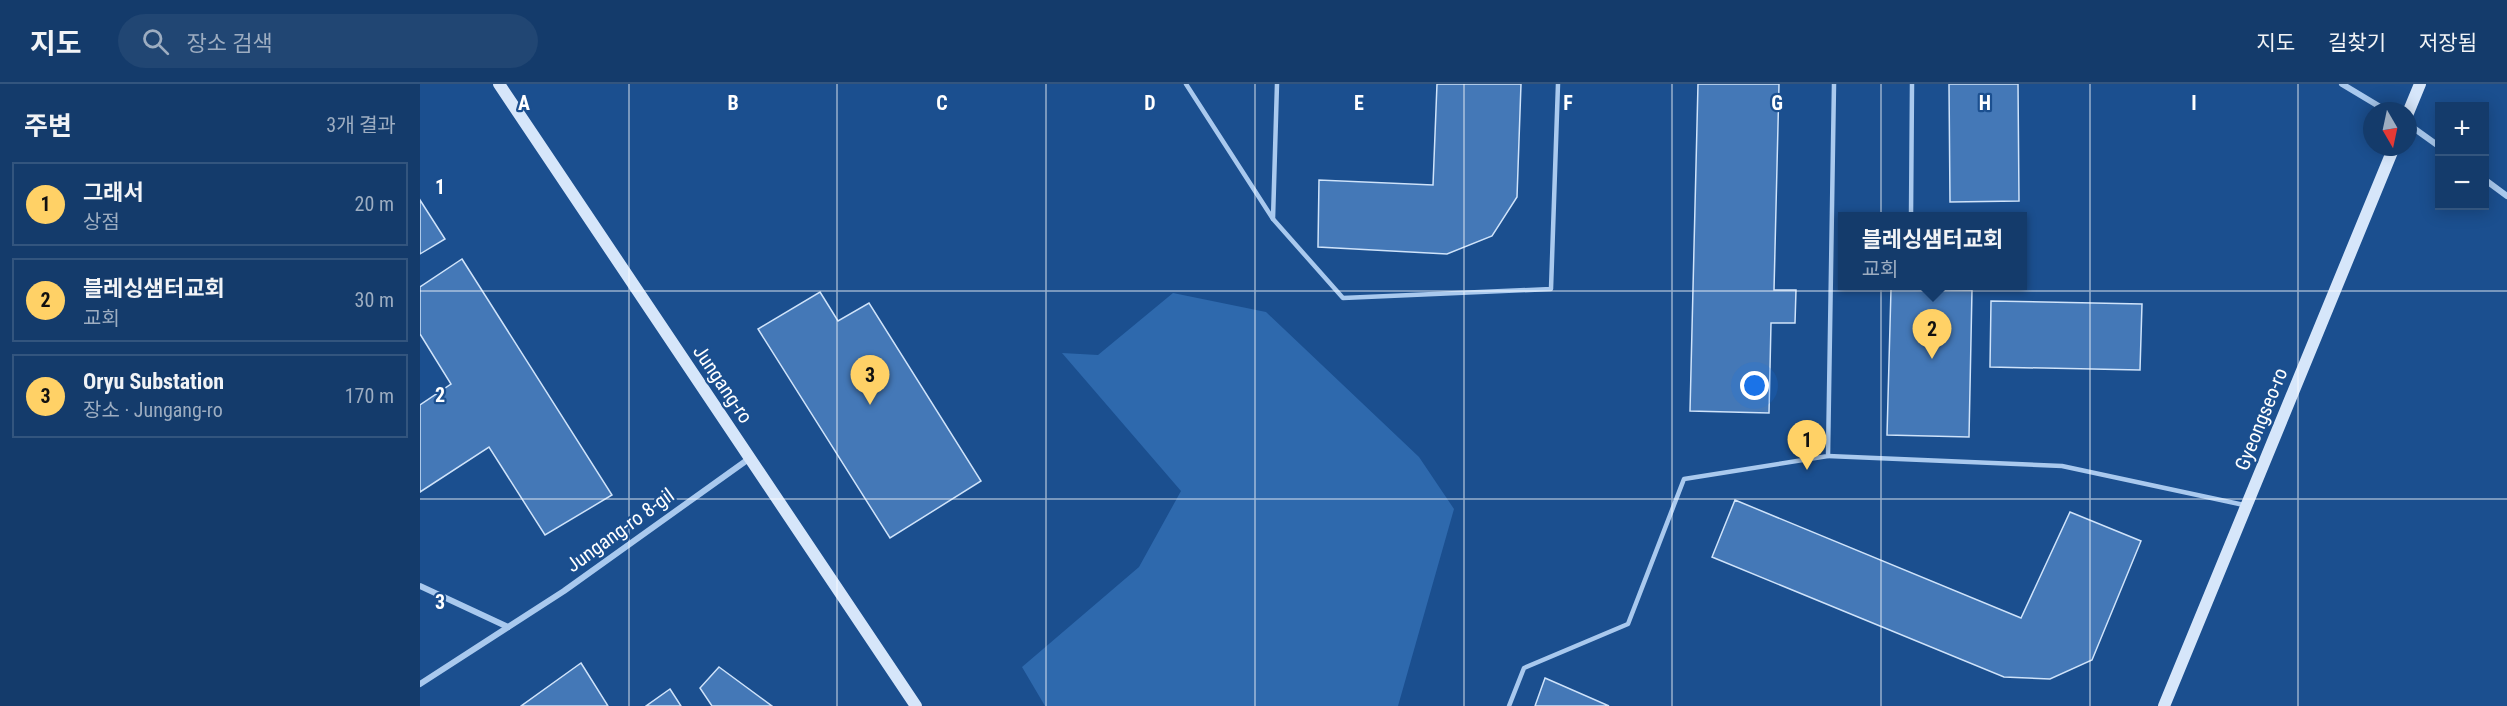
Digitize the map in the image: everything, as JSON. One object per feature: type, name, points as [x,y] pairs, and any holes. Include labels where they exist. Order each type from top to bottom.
[{"type":"main road","name":"Jungang-ro","points":[[499,84],[916,706]]},
{"type":"main road","points":[[2413,102],[2420,84]]},
{"type":"main road","name":"Gyeongseo-ro","points":[[2164,706],[2390,156]]},
{"type":"street","points":[[2342,84],[2372,102]]},
{"type":"street","points":[[2417,131],[2435,144]]},
{"type":"street","points":[[2489,183],[2507,196]]},
{"type":"street","name":"Jungang-ro 8-gil","points":[[420,684],[564,591],[750,458]]},
{"type":"street","points":[[420,586],[508,627]]},
{"type":"lane","points":[[1186,84],[1272,219],[1343,298],[1551,289],[1558,84]]},
{"type":"lane","points":[[1272,219],[1277,84]]},
{"type":"lane","points":[[1828,456],[1834,84]]},
{"type":"lane","points":[[1911,212],[1912,84]]},
{"type":"lane","points":[[1509,706],[1524,668],[1628,624],[1684,479],[1828,456],[2062,466],[2247,506]]},
{"type":"shaded area","points":[[1173,293],[1266,312],[1419,457],[1454,509],[1398,706],[1045,706],[1022,667],[1139,567],[1181,491],[1062,353],[1098,355]]},
{"type":"building","points":[[1437,84],[1521,84],[1517,197],[1492,236],[1447,254],[1318,247],[1319,180],[1433,185]]},
{"type":"building","points":[[1698,84],[1779,84],[1774,290],[1796,290],[1795,323],[1771,323],[1769,413],[1690,411]]},
{"type":"building","points":[[1949,84],[2018,84],[2019,201],[1950,202]]},
{"type":"building","points":[[420,200],[445,239],[420,254]]},
{"type":"building","points":[[462,259],[612,495],[545,535],[489,447],[420,492],[420,405],[451,384],[420,334],[420,287]]},
{"type":"building","points":[[1891,290],[1972,290],[1969,437],[1887,435]]},
{"type":"building","points":[[820,292],[838,321],[869,303],[981,481],[890,538],[758,329]]},
{"type":"building","points":[[1991,301],[2142,304],[2140,370],[1990,367]]},
{"type":"building","points":[[1735,500],[2021,618],[2070,512],[2141,541],[2092,660],[2050,679],[2004,677],[1712,557]]},
{"type":"building","points":[[581,663],[608,706],[521,706]]},
{"type":"building","points":[[719,667],[772,706],[712,706],[700,688]]},
{"type":"building","points":[[1545,678],[1609,706],[1535,706]]},
{"type":"building","points":[[670,689],[681,706],[646,706]]},
{"type":"place","name":"블레싱샘터교회","points":[[1932,359]]},
{"type":"place","name":"Oryu Substation","points":[[870,405]]},
{"type":"place","name":"그래서","points":[[1807,470]]}]
